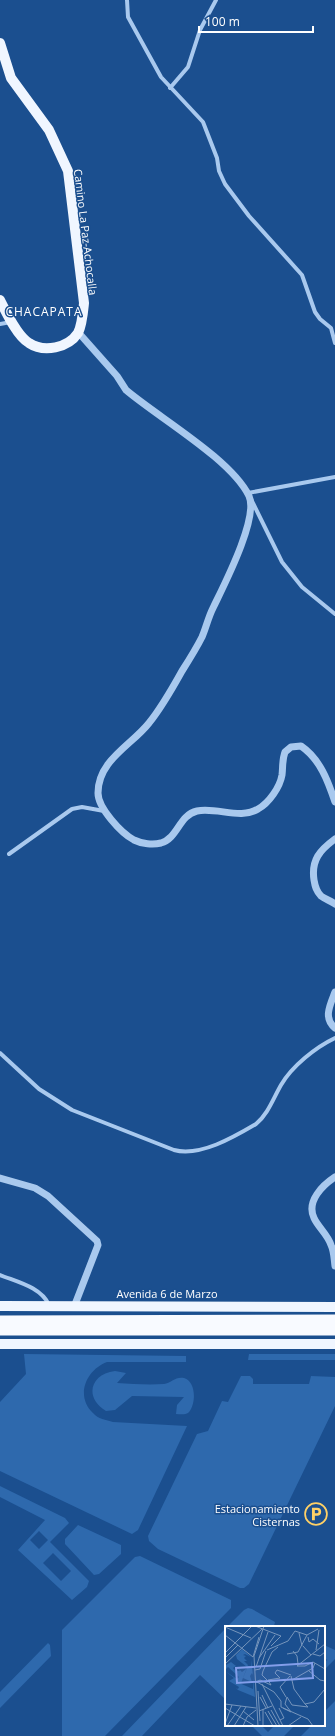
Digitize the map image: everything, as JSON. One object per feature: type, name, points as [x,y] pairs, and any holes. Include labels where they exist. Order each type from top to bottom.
[{"type":"highway","points":[[0,1320],[335,1320]]},
{"type":"highway","points":[[0,1330],[335,1330]]},
{"type":"main road","name":"Camino La Paz-Achocalla","points":[[0,43],[11,78],[49,130],[68,171],[84,303],[78,332]]},
{"type":"main road","points":[[0,300],[11,322],[28,343],[42,348],[54,349],[71,341],[78,332]]},
{"type":"main road","name":"Avenida 6 de Marzo","points":[[0,1306],[335,1307]]},
{"type":"main road","points":[[0,1344],[335,1344]]},
{"type":"street","points":[[127,0],[128,17],[132,28],[161,77],[203,122],[218,158],[219,171],[237,201],[268,239],[302,275],[315,312],[320,319],[332,328],[335,343]]},
{"type":"street","points":[[170,88],[188,67],[200,30],[216,0]]},
{"type":"street","points":[[0,324],[11,322]]},
{"type":"street","points":[[78,332],[117,376],[126,390],[219,461],[243,487],[256,507],[282,562],[302,587],[335,614]]},
{"type":"street","points":[[249,496],[335,477]]},
{"type":"street","points":[[249,496],[250,511],[247,529],[228,579],[212,609],[201,638],[165,702],[148,725],[112,759],[98,781],[97,795],[104,811],[134,840],[148,844],[161,843],[170,838],[187,816],[196,811],[213,809],[247,814],[258,810],[269,800],[278,787],[285,752],[291,747],[301,746],[310,752],[328,779],[335,802]]},
{"type":"street","points":[[8,854],[72,809],[82,808],[104,811]]},
{"type":"street","points":[[335,839],[322,849],[314,860],[312,872],[315,888],[322,897],[335,904]]},
{"type":"street","points":[[335,992],[328,1009],[330,1024],[335,1028]]},
{"type":"street","points":[[0,1053],[39,1089],[72,1110],[169,1148],[189,1152],[201,1150],[256,1124],[262,1119],[282,1084],[295,1068],[324,1043],[335,1038]]},
{"type":"street","points":[[335,1177],[324,1185],[316,1195],[313,1207],[313,1217],[331,1244],[335,1266]]},
{"type":"street","points":[[0,1178],[35,1188],[48,1196],[97,1241],[98,1245],[74,1307]]},
{"type":"street","points":[[0,1275],[32,1288],[46,1298],[50,1306]]},
{"type":"shaded area","points":[[24,1354],[186,1356],[186,1362],[107,1362],[93,1371],[85,1384],[84,1392],[88,1406],[95,1415],[100,1418],[113,1422],[187,1426],[138,1530],[132,1534],[0,1471],[0,1402],[26,1374]]},
{"type":"shaded area","points":[[249,1354],[335,1354],[335,1360],[248,1360]]},
{"type":"shaded area","points":[[115,1371],[126,1373],[117,1383],[164,1384],[178,1378],[188,1380],[194,1394],[191,1410],[187,1414],[176,1414],[177,1405],[184,1397],[132,1396],[115,1410],[106,1411],[99,1406],[95,1400],[93,1387],[95,1382],[100,1377]]},
{"type":"shaded area","points":[[241,1376],[250,1376],[253,1379],[253,1384],[309,1384],[311,1376],[335,1377],[335,1406],[249,1584],[244,1588],[240,1588],[158,1549],[149,1541],[148,1536],[197,1434],[208,1431],[222,1401],[228,1402]]},
{"type":"shaded area","points":[[0,1486],[65,1518],[69,1523],[50,1542],[89,1581],[87,1587],[72,1600],[18,1550],[45,1520],[0,1497]],"holes":[[[39,1531],[48,1540],[39,1549],[30,1540]],[[53,1553],[71,1571],[61,1581],[43,1563]]]},
{"type":"shaded area","points":[[78,1525],[121,1545],[121,1554],[99,1574],[94,1575],[65,1544],[65,1539]]},
{"type":"shaded area","points":[[140,1556],[231,1600],[231,1608],[105,1736],[62,1736],[62,1630],[135,1557]]},
{"type":"shaded area","points":[[248,1608],[252,1609],[275,1622],[274,1626],[228,1626]]},
{"type":"shaded area","points":[[225,1629],[225,1699],[200,1675],[142,1736],[122,1736]]},
{"type":"shaded area","points":[[48,1643],[50,1645],[51,1656],[0,1708],[0,1692]]},
{"type":"shaded area","points":[[325,1645],[335,1650],[335,1659],[325,1669],[325,1662],[327,1660],[325,1658]]},
{"type":"shaded area","points":[[335,1701],[335,1736],[301,1736],[311,1726],[325,1726],[325,1711]]},
{"type":"shaded area","points":[[252,1726],[262,1726],[268,1732],[274,1726],[294,1726],[284,1736],[262,1736]]},
{"type":"place","name":"Estacionamiento Cisternas","points":[[316,1514]]},
{"type":"district","name":"CHACAPATA","points":[[44,311]]}]
